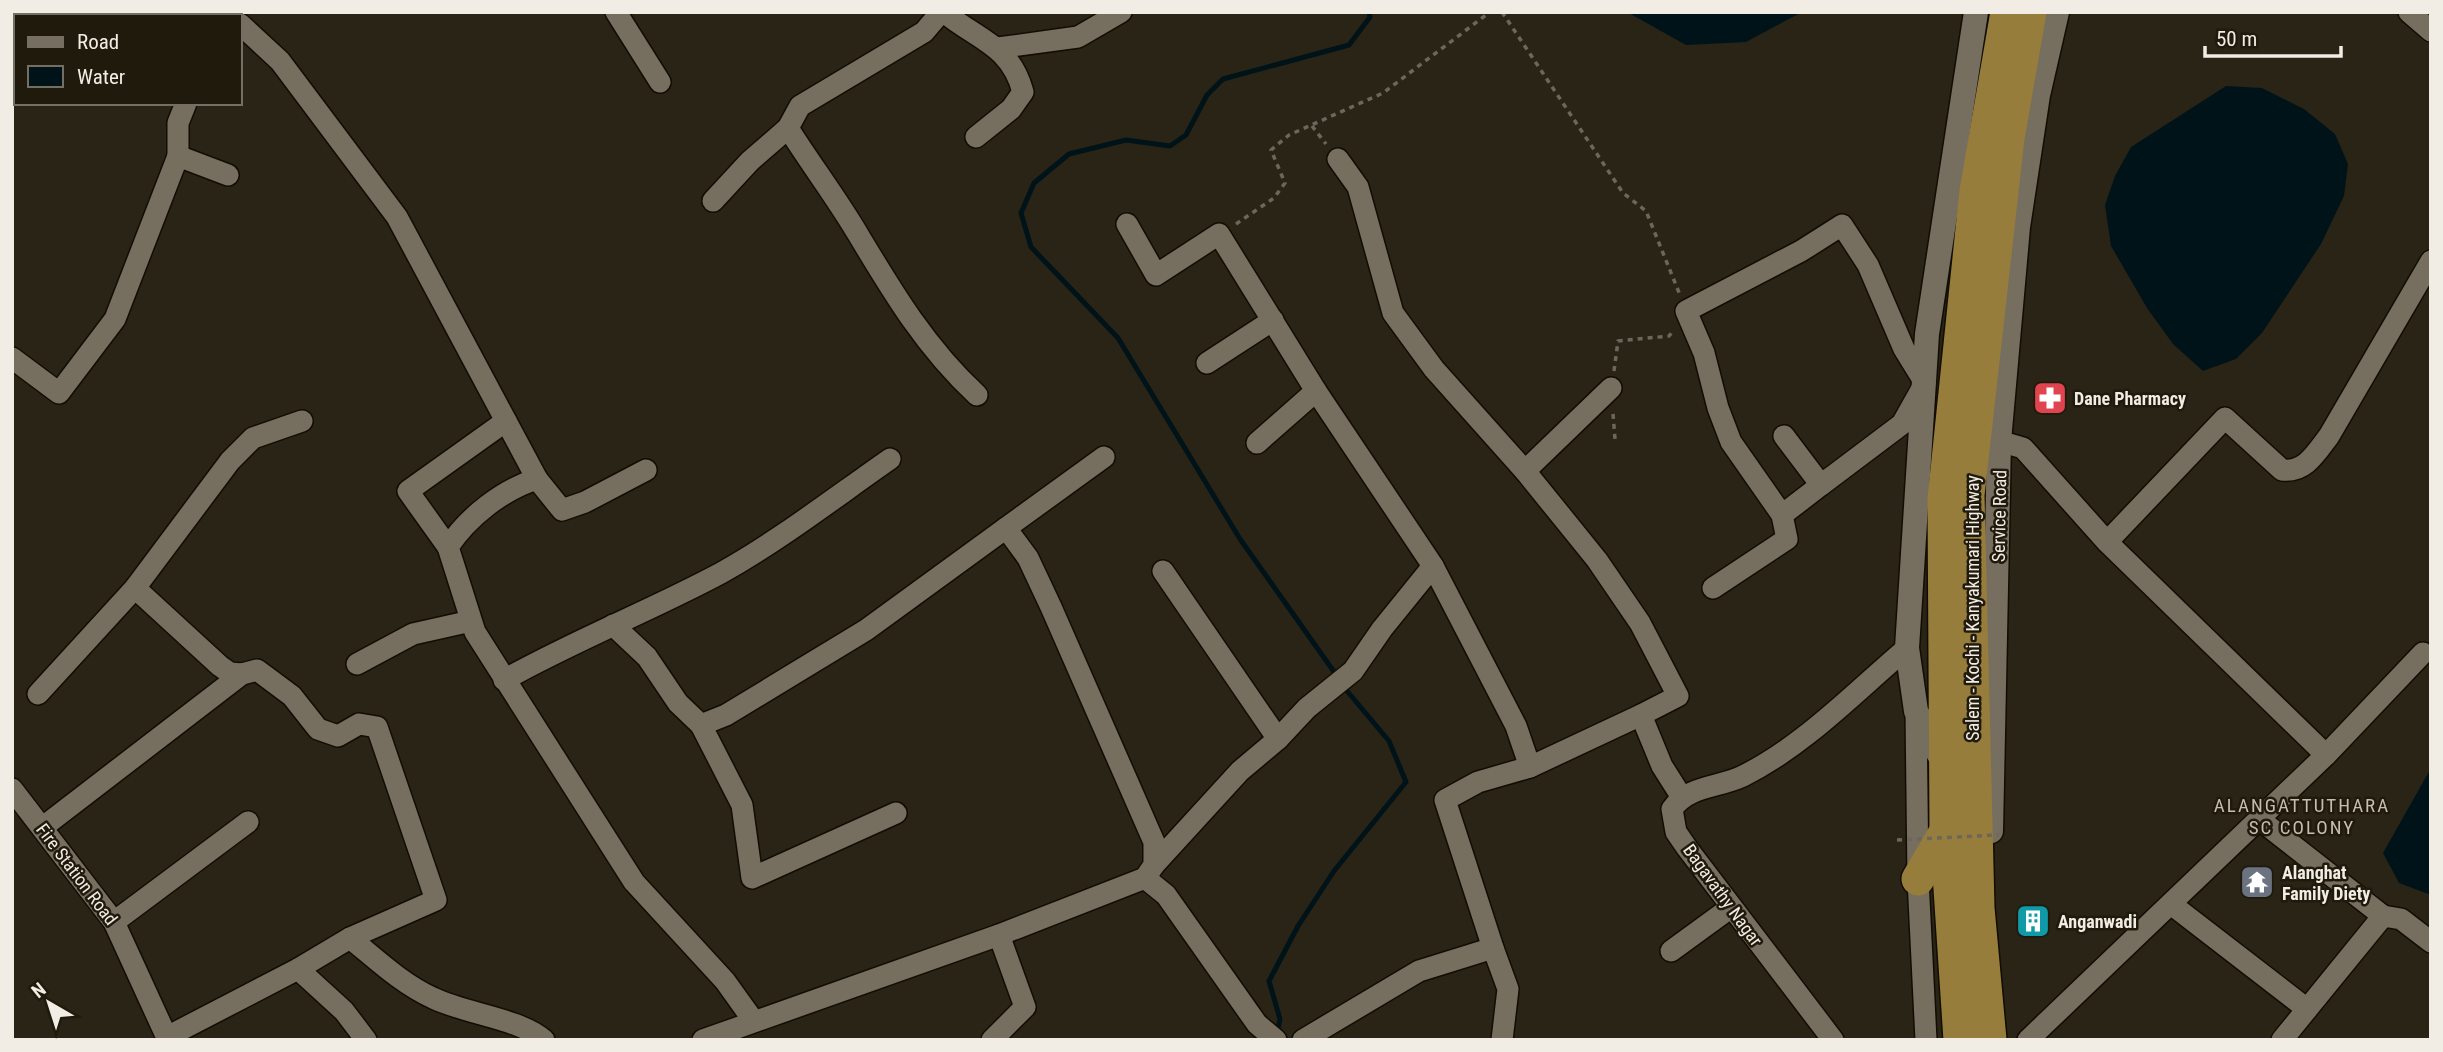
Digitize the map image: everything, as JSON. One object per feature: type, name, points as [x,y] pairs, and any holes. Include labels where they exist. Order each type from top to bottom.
[{"type":"highway","name":"Salem - Kochi - Kanyakumari Highway","points":[[1960,1040],[1946,831],[1944,499],[1976,191],[2007,12]]},
{"type":"highway","name":"Salem - Kochi - Kanyakumari Highway","points":[[1990,1031],[1978,908],[1968,495],[2008,138],[2031,12]]},
{"type":"highway","points":[[1918,879],[1946,831]]},
{"type":"street","points":[[616,12],[660,82]]},
{"type":"street","points":[[713,201],[750,161],[788,128],[800,106],[923,32],[943,12],[998,48],[1019,76],[1023,92],[1011,109],[976,137]]},
{"type":"street","points":[[998,48],[1078,37],[1121,12]]},
{"type":"street","points":[[1926,1040],[1918,879],[1916,711],[1907,648],[1927,334],[1976,12]]},
{"type":"street","name":"Service Road","points":[[1990,1031],[2000,975],[1991,821],[1996,694],[1998,441],[2018,228],[2038,95],[2057,12]]},
{"type":"street","points":[[2409,12],[2431,31]]},
{"type":"street","points":[[242,25],[280,61],[397,217],[537,479],[562,510],[585,502],[646,470]]},
{"type":"street","points":[[12,358],[59,393],[115,319],[178,156],[178,123],[185,105]]},
{"type":"street","points":[[788,128],[856,231],[901,307],[951,371],[977,395]]},
{"type":"street","points":[[178,156],[228,175]]},
{"type":"street","points":[[1338,159],[1358,187],[1393,313],[1434,369],[1525,471],[1597,560],[1626,602],[1678,696],[1531,767],[1478,782],[1445,800],[1508,989],[1502,1040]]},
{"type":"street","points":[[1127,224],[1156,275],[1219,234],[1316,391],[1433,566],[1516,726],[1531,767]]},
{"type":"street","points":[[1713,588],[1787,539],[1782,515],[1731,442],[1718,408],[1704,354],[1686,312],[1801,251],[1842,225],[1868,265],[1904,349],[1925,383]]},
{"type":"street","points":[[2107,542],[2225,418],[2281,470],[2293,472],[2309,462],[2329,436],[2431,261]]},
{"type":"street","points":[[1207,363],[1273,320]]},
{"type":"street","points":[[1782,515],[1902,424],[1925,383]]},
{"type":"street","points":[[1525,471],[1611,388]]},
{"type":"street","points":[[1257,443],[1316,391]]},
{"type":"street","points":[[38,694],[135,588],[230,461],[253,439],[302,421]]},
{"type":"street","points":[[506,421],[408,491],[448,547],[471,621],[505,680],[634,882],[724,981],[753,1020]]},
{"type":"street","points":[[1784,436],[1821,485]]},
{"type":"street","points":[[1998,441],[2023,448],[2107,542],[2326,755]]},
{"type":"street","points":[[701,725],[726,715],[866,630],[1104,457]]},
{"type":"street","points":[[505,680],[556,651],[731,566],[771,542],[890,459]]},
{"type":"street","points":[[448,547],[461,527],[501,497],[537,479]]},
{"type":"street","points":[[1006,528],[1028,558],[1069,644],[1154,842],[1150,872],[1264,1034]]},
{"type":"street","points":[[703,1040],[753,1020],[999,935],[1150,872],[1240,771],[1278,739],[1307,708],[1353,671],[1390,618],[1433,566]]},
{"type":"street","points":[[1163,571],[1278,739]]},
{"type":"street","points":[[135,588],[230,673],[242,674],[257,670],[292,696],[318,729],[338,736],[359,724],[377,727],[436,900],[349,938],[298,969],[168,1038]]},
{"type":"street","points":[[357,664],[413,634],[471,621]]},
{"type":"street","points":[[613,625],[647,657],[678,702],[701,725],[742,805],[752,878],[896,813]]},
{"type":"street","points":[[1641,715],[1662,766],[1681,796],[1742,777],[1807,736],[1907,648]]},
{"type":"street","points":[[2028,1040],[2326,755],[2423,653]]},
{"type":"street","points":[[43,827],[242,674]]},
{"type":"street","points":[[1916,711],[1945,767]]},
{"type":"street","name":"Fire Station Road","points":[[12,789],[114,922],[168,1038]]},
{"type":"street","name":"Bagavathy Nagar","points":[[1681,796],[1672,809],[1676,832],[1730,908],[1832,1040]]},
{"type":"street","points":[[2259,819],[2383,916],[2401,919],[2431,942]]},
{"type":"street","points":[[114,922],[248,821]]},
{"type":"street","points":[[2171,904],[2307,1009]]},
{"type":"street","points":[[1671,951],[1730,908]]},
{"type":"street","points":[[2281,1040],[2383,916]]},
{"type":"street","points":[[992,1040],[1025,1007],[999,935]]},
{"type":"street","points":[[349,938],[431,998],[466,1012],[513,1023],[544,1040]]},
{"type":"street","points":[[1303,1040],[1419,971],[1493,948]]},
{"type":"street","points":[[298,969],[344,1012],[366,1040]]},
{"type":"path","points":[[1219,234],[1274,198],[1285,183],[1271,150],[1289,135],[1324,121],[1357,102],[1383,93],[1490,12]]},
{"type":"path","points":[[1502,12],[1616,183],[1646,211],[1686,312],[1670,336],[1618,341],[1611,388],[1615,439]]},
{"type":"path","points":[[1897,840],[1999,835]]},
{"type":"water","points":[[1627,12],[1802,12],[1746,42],[1686,45]]},
{"type":"water","points":[[2226,86],[2262,88],[2304,109],[2335,134],[2348,164],[2344,196],[2321,244],[2262,333],[2236,359],[2203,371],[2173,344],[2147,308],[2111,246],[2105,205],[2115,176],[2131,147]]},
{"type":"water","points":[[2431,768],[2431,895],[2399,883],[2383,853]]},
{"type":"waterway","points":[[1337,676],[1240,539],[1118,338],[1031,247],[1021,213],[1034,183],[1069,154],[1126,140],[1170,146],[1186,135],[1207,95],[1223,79],[1349,45],[1370,17],[1369,12]]},
{"type":"waterway","points":[[1277,1033],[1280,1019],[1269,981],[1298,926],[1334,871],[1406,782],[1389,741],[1342,685]]},
{"type":"place","name":"Dane Pharmacy","points":[[2050,398]]},
{"type":"place","name":"Alanghat Family Diety","points":[[2257,882]]},
{"type":"place","name":"Anganwadi","points":[[2033,921]]},
{"type":"district","name":"ALANGATTUTHARA SC COLONY","points":[[2302,816]]}]
